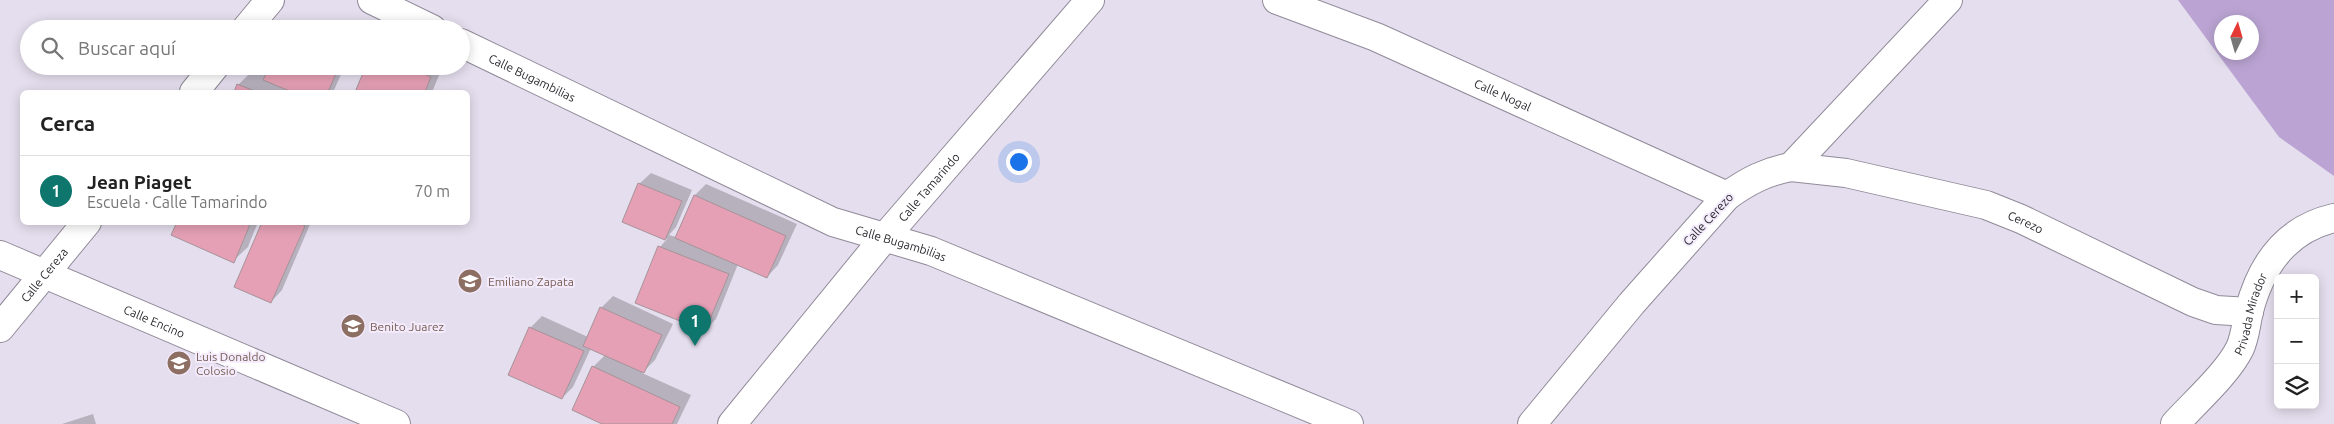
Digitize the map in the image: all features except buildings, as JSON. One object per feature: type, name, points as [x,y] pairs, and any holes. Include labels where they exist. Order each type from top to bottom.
[{"type":"street","points":[[253,20],[270,0]]},
{"type":"street","points":[[372,0],[413,20]]},
{"type":"street","name":"Calle Tamarindo","points":[[732,424],[885,237],[1090,0]]},
{"type":"street","name":"Calle Nogal","points":[[1277,0],[1376,37],[1726,196]]},
{"type":"street","points":[[1791,167],[1948,0]]},
{"type":"street","name":"Calle Bugambilias","points":[[470,47],[833,222],[931,250],[1349,424]]},
{"type":"street","points":[[196,90],[208,75]]},
{"type":"street","name":"Calle Cerezo","points":[[1536,423],[1632,303],[1726,196],[1748,180],[1769,171],[1791,167]]},
{"type":"street","name":"Cerezo","points":[[1791,167],[1846,173],[1986,205],[2021,219],[2193,302],[2216,310],[2249,312]]},
{"type":"street","name":"Privada Mirador","points":[[2175,424],[2232,360],[2240,348],[2255,290],[2267,266],[2278,251],[2314,223],[2334,218]]},
{"type":"street","name":"Calle Cereza","points":[[0,328],[85,225]]},
{"type":"street","name":"Calle Encino","points":[[0,255],[396,424]]},
{"type":"shaded area","points":[[2178,0],[2334,0],[2334,176],[2279,137],[2222,60],[2259,60],[2259,15],[2214,15],[2214,49]]},
{"type":"place","name":"Emiliano Zapata","points":[[470,281]]},
{"type":"place","name":"Benito Juarez","points":[[353,326]]},
{"type":"place","name":"Jean Piaget","points":[[695,346]]},
{"type":"place","name":"Luis Donaldo Colosio","points":[[179,363]]}]
